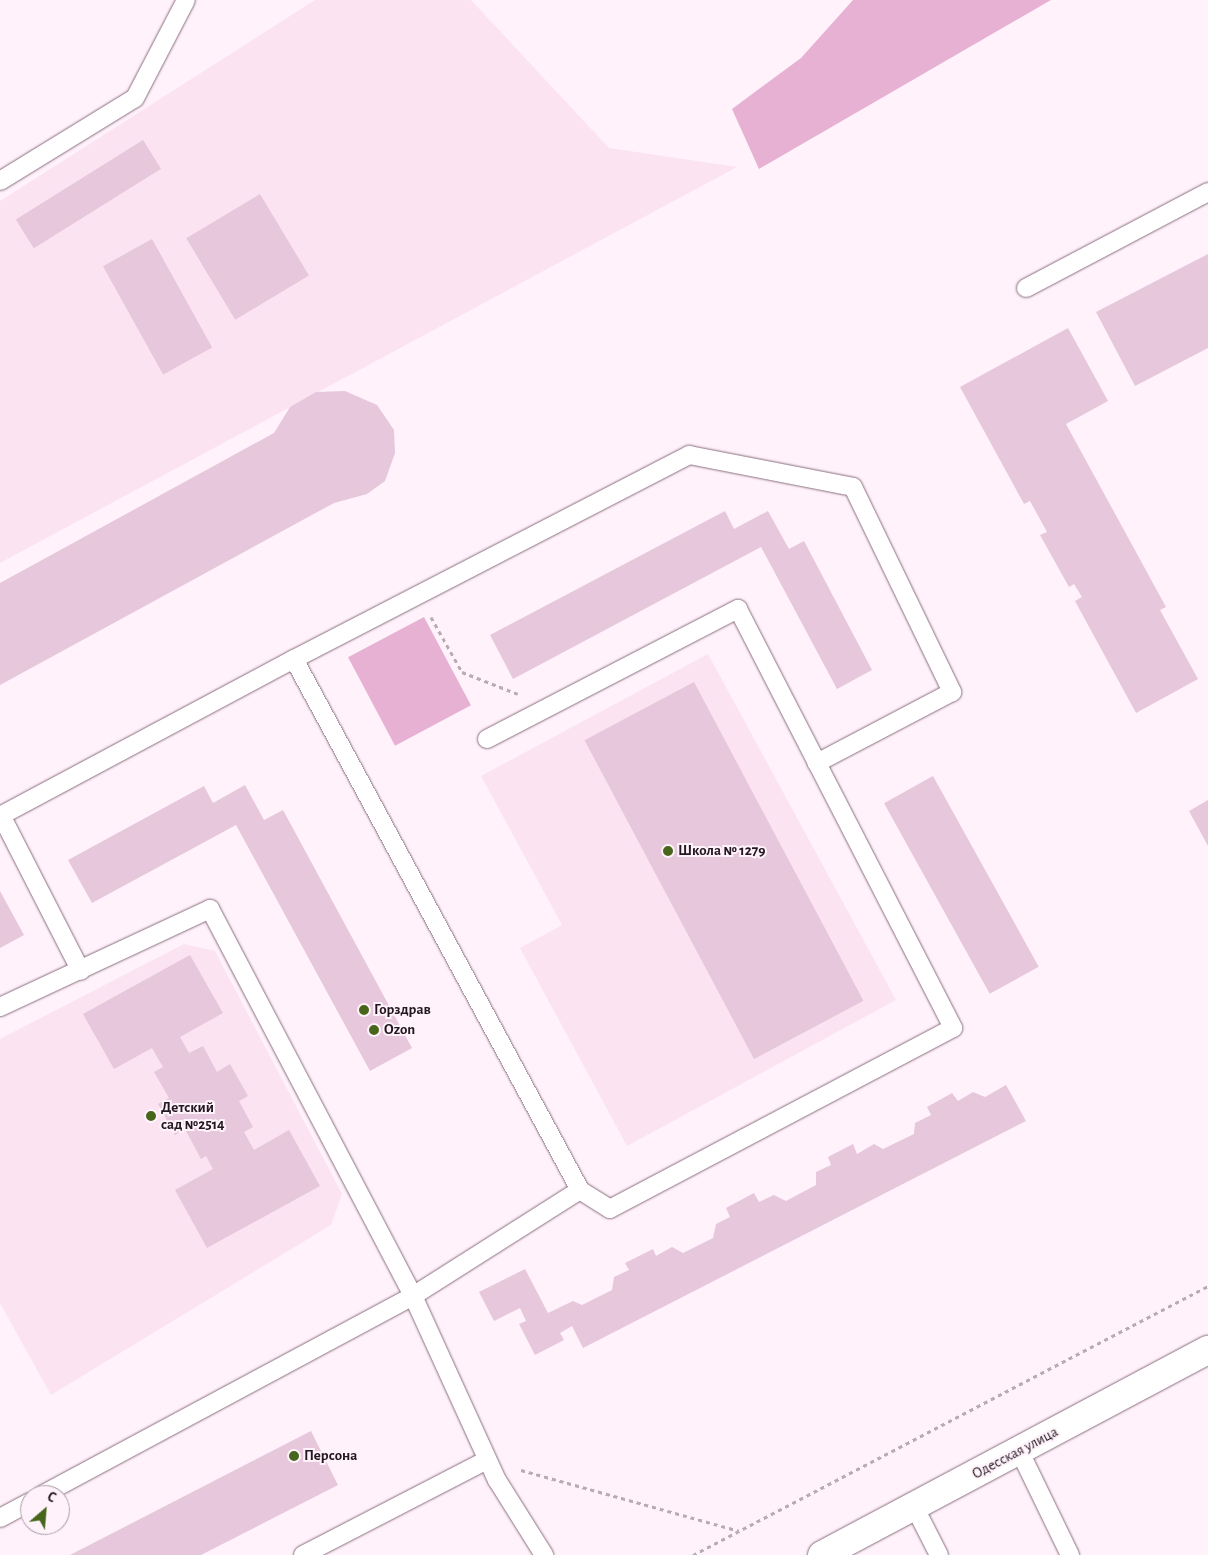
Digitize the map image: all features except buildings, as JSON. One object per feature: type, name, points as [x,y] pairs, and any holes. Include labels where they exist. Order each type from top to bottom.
[{"type":"street","name":"Одесская улица","points":[[822,1555],[1208,1350]]},
{"type":"lane","points":[[0,181],[135,98],[186,0]]},
{"type":"lane","points":[[1026,288],[1208,192]]},
{"type":"lane","points":[[81,971],[1,815],[294,659],[689,455],[853,487],[952,692],[817,763]]},
{"type":"lane","points":[[294,659],[580,1190],[610,1209],[953,1028],[738,609],[546,705],[486,739]]},
{"type":"lane","points":[[0,1007],[81,971],[210,909],[413,1296],[487,1460],[544,1555]]},
{"type":"lane","points":[[61,1485],[413,1296],[580,1190]]},
{"type":"lane","points":[[1019,1450],[1070,1555]]},
{"type":"lane","points":[[303,1555],[487,1460]]},
{"type":"lane","points":[[914,1506],[939,1555]]},
{"type":"lane","points":[[0,1518],[20,1507]]},
{"type":"path","points":[[418,595],[462,672],[546,705]]},
{"type":"path","points":[[693,1555],[1208,1286]]},
{"type":"path","points":[[487,1460],[740,1531]]},
{"type":"shaded area","points":[[315,0],[471,0],[609,148],[737,167],[0,563],[0,201]]},
{"type":"shaded area","points":[[853,0],[1051,0],[759,169],[732,109],[801,58]]},
{"type":"shaded area","points":[[424,617],[471,705],[395,746],[348,657]]},
{"type":"shaded area","name":"Школа № 1279","points":[[708,654],[896,1000],[627,1146],[520,948],[562,925],[481,776]]},
{"type":"shaded area","name":"Детский сад №2514","points":[[184,944],[215,951],[342,1194],[331,1225],[51,1395],[0,1303],[0,1039]]},
{"type":"place","name":"Школа № 1279","points":[[668,851]]},
{"type":"place","name":"Горздрав","points":[[364,1010]]},
{"type":"place","name":"Ozon","points":[[374,1030]]},
{"type":"place","name":"Детский сад №2514","points":[[151,1116]]},
{"type":"place","name":"Персона","points":[[294,1456]]}]
